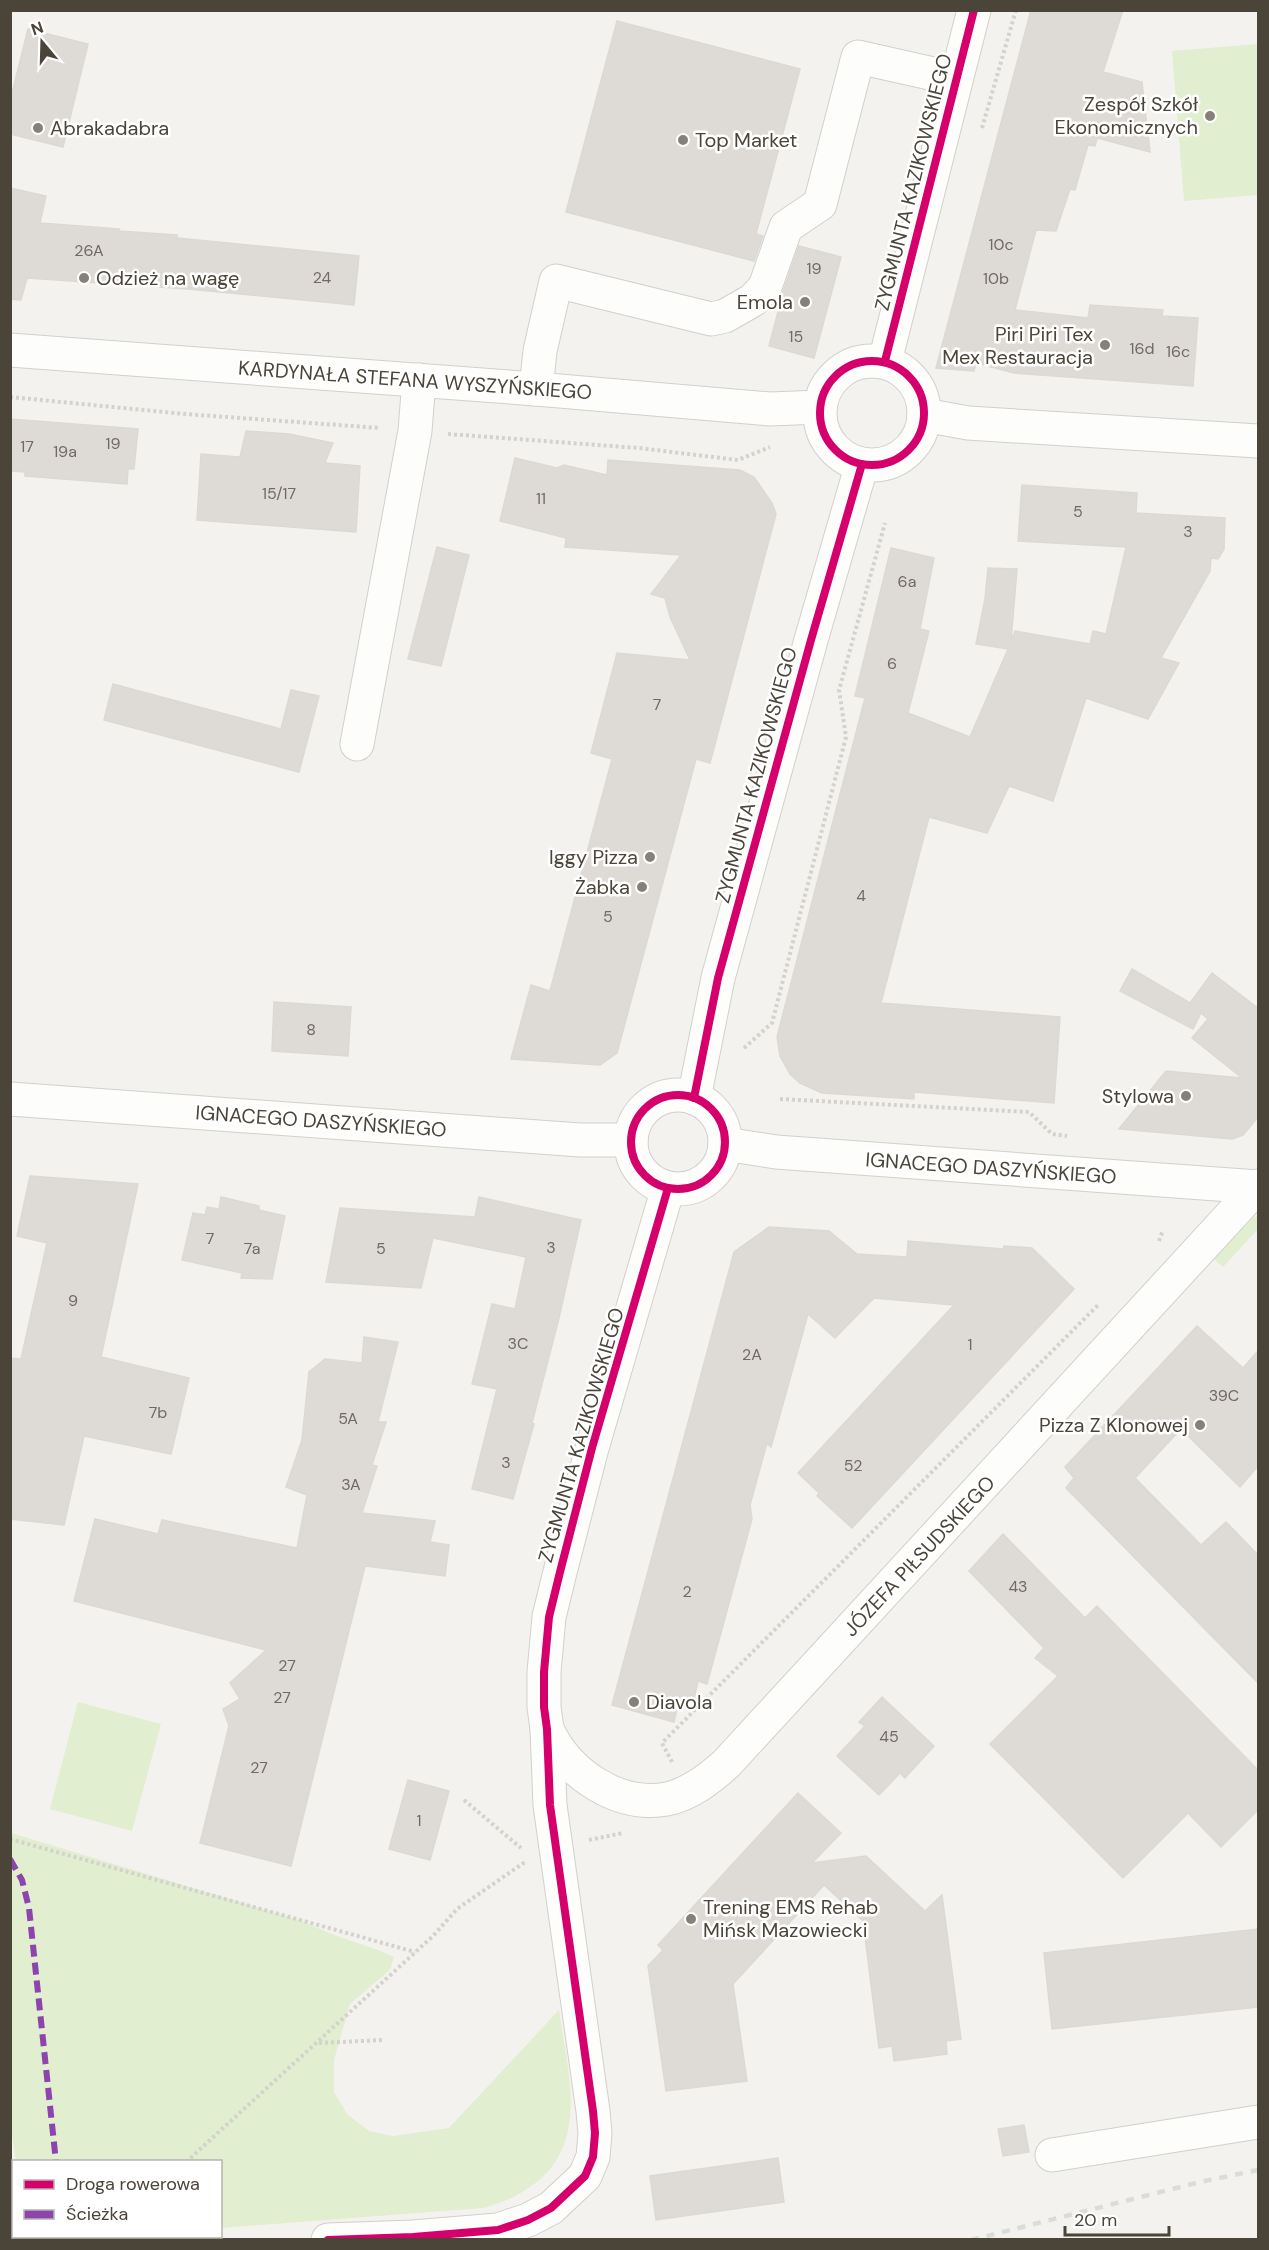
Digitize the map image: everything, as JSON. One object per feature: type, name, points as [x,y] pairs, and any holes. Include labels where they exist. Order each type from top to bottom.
[{"type":"street","name":"ZYGMUNTA KAZIKOWSKIEGO","points":[[885,361],[974,10]]},
{"type":"street","points":[[536,389],[540,351],[556,281],[711,319],[725,316],[753,300],[768,280],[786,227],[820,204],[858,57],[956,79]]},
{"type":"street","name":"KARDYNAŁA STEFANA WYSZYŃSKIEGO","points":[[10,350],[536,389],[770,409],[820,407]]},
{"type":"street","points":[[885,361],[906,372],[916,384],[922,399],[924,415],[921,433],[911,448],[897,459],[880,465],[862,464],[847,459],[834,449],[824,436],[819,420],[820,407],[825,389],[846,367],[861,362],[885,361]]},
{"type":"street","points":[[357,744],[415,431],[419,380]]},
{"type":"street","points":[[924,415],[968,423],[1258,441]]},
{"type":"street","name":"ZYGMUNTA KAZIKOWSKIEGO","points":[[694,1098],[718,978],[862,464]]},
{"type":"street","points":[[680,1095],[694,1098],[707,1105],[717,1116],[723,1130],[725,1144],[722,1159],[714,1173],[702,1183],[687,1188],[668,1188],[646,1177],[632,1154],[631,1140],[638,1119],[652,1103],[665,1097],[680,1095]]},
{"type":"street","name":"IGNACEGO DASZYŃSKIEGO","points":[[10,1099],[580,1140],[631,1140]]},
{"type":"street","name":"IGNACEGO DASZYŃSKIEGO","points":[[725,1144],[776,1152],[1258,1187]]},
{"type":"street","name":"JÓZEFA PIŁSUDSKIEGO","points":[[547,1729],[555,1748],[580,1773],[605,1789],[627,1797],[646,1800],[667,1799],[708,1780],[726,1764],[1258,1187]]},
{"type":"street","name":"ZYGMUNTA KAZIKOWSKIEGO","points":[[328,2240],[413,2237],[498,2229],[528,2220],[551,2208],[585,2176],[593,2157],[595,2133],[593,2111],[550,1805],[544,1672],[549,1617],[592,1448],[668,1188]]},
{"type":"street","points":[[1052,2155],[1258,2122]]},
{"type":"street","points":[[65,2239],[176,2240]]},
{"type":"path","points":[[744,1048],[772,1023],[846,737],[838,690],[885,523]]},
{"type":"path","points":[[780,1099],[1029,1112],[1052,1134],[1075,1137]]},
{"type":"path","points":[[1157,1246],[1163,1230]]},
{"type":"path","points":[[676,1768],[662,1743],[1106,1297]]},
{"type":"path","points":[[464,1800],[523,1849]]},
{"type":"path","points":[[10,1839],[415,1952]]},
{"type":"path","points":[[188,2160],[415,1952],[457,1909],[522,1865],[531,1856]]},
{"type":"path","points":[[317,2043],[384,2040]]},
{"type":"green space","name":"Zespół Szkół Ekonomicznych","points":[[1258,44],[1258,195],[1184,201],[1172,51]]},
{"type":"green space","points":[[1258,1215],[1258,1229],[1223,1267],[1214,1259]]},
{"type":"green space","points":[[78,1702],[161,1724],[132,1831],[50,1809]]},
{"type":"green space","points":[[11,1833],[299,1920],[394,1957],[390,1970],[350,2004],[334,2060],[334,2092],[347,2114],[369,2131],[393,2136],[449,2128],[559,2010],[570,2090],[570,2116],[566,2139],[556,2161],[539,2181],[510,2199],[483,2208],[222,2228],[222,2160],[16,2160],[10,2122]]},
{"type":"building","points":[[1031,10],[1123,10],[1103,72],[1142,82],[1150,152],[1097,138],[1095,146],[1088,145],[1075,190],[1070,189],[1056,231],[1036,230],[1015,310],[1088,318],[1090,305],[1163,310],[1162,316],[1198,318],[1193,386],[1014,373],[976,363],[974,371],[936,368]]},
{"type":"building","name":"Top Market","points":[[617,21],[800,69],[756,234],[763,236],[754,261],[566,212]]},
{"type":"building","points":[[28,29],[88,44],[63,147],[10,134],[10,101]]},
{"type":"building","points":[[10,188],[46,196],[40,223],[177,235],[177,238],[359,256],[354,305],[188,289],[27,278],[21,300],[10,299]]},
{"type":"building","points":[[799,246],[841,257],[814,358],[769,346],[784,289]]},
{"type":"building","points":[[10,419],[138,429],[134,469],[128,469],[127,484],[25,476],[25,472],[10,471]]},
{"type":"building","points":[[246,431],[289,434],[333,443],[325,463],[360,466],[356,532],[197,520],[201,454],[240,457]]},
{"type":"building","points":[[515,458],[557,468],[564,465],[607,475],[608,460],[740,470],[754,477],[772,503],[776,514],[710,763],[696,759],[617,1053],[600,1065],[511,1059],[531,985],[550,991],[612,759],[591,753],[617,653],[690,660],[670,617],[665,598],[651,594],[681,555],[565,547],[566,538],[500,521]]},
{"type":"building","points":[[1022,485],[1137,493],[1136,513],[1225,518],[1224,549],[1218,559],[1211,558],[1210,571],[1161,658],[1179,663],[1148,719],[1086,698],[1053,801],[1009,786],[987,833],[929,817],[881,1003],[1060,1017],[1054,1103],[914,1092],[914,1099],[822,1093],[800,1083],[790,1074],[780,1056],[777,1037],[865,698],[855,696],[891,548],[934,558],[920,629],[929,631],[908,713],[970,737],[1008,649],[976,644],[985,599],[988,568],[1017,569],[1011,641],[1015,631],[1090,644],[1093,631],[1106,634],[1126,547],[1018,541]]},
{"type":"building","points":[[437,547],[469,555],[441,666],[408,659]]},
{"type":"building","points":[[113,684],[281,729],[291,690],[319,696],[299,772],[104,720]]},
{"type":"building","name":"Stylowa","points":[[1132,969],[1190,1003],[1212,973],[1258,1008],[1258,1117],[1243,1135],[1232,1139],[1119,1129],[1166,1071],[1242,1078],[1192,1038],[1208,1019],[1201,1013],[1193,1029],[1120,991]]},
{"type":"building","points":[[274,1002],[351,1007],[348,1056],[272,1051]]},
{"type":"building","points":[[30,1176],[138,1184],[101,1357],[189,1378],[171,1454],[84,1436],[64,1525],[10,1519],[10,1358],[21,1359],[47,1243],[17,1236]]},
{"type":"building","points":[[221,1197],[259,1206],[259,1210],[285,1216],[272,1279],[241,1278],[242,1273],[182,1260],[193,1213],[205,1215],[207,1207],[219,1209]]},
{"type":"building","points":[[479,1197],[581,1220],[532,1423],[534,1424],[513,1499],[472,1489],[497,1389],[472,1384],[492,1304],[515,1309],[526,1257],[433,1238],[421,1288],[326,1282],[340,1208],[475,1217]]},
{"type":"building","points":[[769,1227],[829,1231],[857,1254],[907,1257],[908,1241],[1003,1249],[1004,1246],[1032,1248],[1074,1289],[852,1528],[817,1496],[819,1493],[798,1473],[954,1305],[874,1298],[835,1338],[808,1314],[771,1447],[767,1443],[750,1505],[752,1519],[707,1684],[698,1681],[694,1699],[680,1696],[674,1722],[612,1705],[734,1252]]},
{"type":"building","points":[[1197,1326],[1243,1368],[1258,1351],[1258,1466],[1240,1487],[1181,1429],[1135,1478],[1201,1545],[1226,1522],[1258,1555],[1258,1683],[1066,1488],[1074,1478],[1065,1467]]},
{"type":"building","points":[[364,1337],[398,1342],[378,1422],[386,1422],[372,1465],[377,1466],[362,1513],[435,1521],[430,1542],[449,1545],[445,1576],[365,1566],[291,1866],[200,1843],[229,1726],[223,1709],[240,1699],[230,1683],[266,1650],[74,1601],[95,1519],[158,1534],[162,1520],[297,1548],[307,1495],[286,1487],[302,1440],[309,1372],[325,1359],[362,1363]]},
{"type":"building","points":[[1003,1534],[1085,1618],[1097,1606],[1258,1770],[1258,1810],[1221,1847],[1188,1813],[1123,1878],[990,1744],[1058,1676],[1035,1658],[1044,1648],[969,1571]]},
{"type":"building","points":[[882,1697],[934,1746],[905,1778],[900,1773],[879,1795],[837,1756],[865,1726],[859,1722]]},
{"type":"building","points":[[408,1780],[449,1791],[430,1860],[389,1849]]},
{"type":"building","points":[[798,1793],[841,1833],[812,1863],[866,1856],[925,1911],[942,1895],[961,2039],[946,2041],[947,2054],[894,2061],[892,2046],[879,2048],[863,1921],[824,1885],[733,1984],[747,2081],[666,2091],[648,1966],[663,1950],[658,1945]]},
{"type":"building","points":[[1258,1929],[1258,2007],[1052,2029],[1044,1953]]},
{"type":"building","points":[[1024,2125],[1029,2152],[1003,2156],[998,2129]]},
{"type":"building","points":[[778,2158],[784,2202],[656,2220],[650,2176]]},
{"type":"railway","points":[[971,2240],[1200,2182],[1258,2170]]},
{"type":"marked path","points":[[10,1859],[22,1880],[29,1908],[56,2160]]},
{"type":"cycle path","points":[[885,361],[974,10]]},
{"type":"cycle path","points":[[872,361],[892,365],[909,376],[920,393],[924,413],[920,433],[909,450],[892,461],[872,465],[852,461],[835,450],[824,433],[820,413],[824,393],[835,376],[852,365],[872,361]]},
{"type":"cycle path","points":[[694,1098],[718,978],[862,464]]},
{"type":"cycle path","points":[[678,1095],[696,1099],[711,1109],[721,1124],[725,1142],[721,1160],[711,1175],[696,1185],[678,1189],[660,1185],[645,1175],[635,1160],[631,1142],[635,1124],[645,1109],[660,1099],[678,1095]]},
{"type":"cycle path","points":[[328,2240],[413,2237],[498,2230],[528,2220],[551,2208],[585,2176],[593,2157],[595,2133],[593,2111],[550,1805],[544,1672],[549,1617],[560,1572],[592,1448],[668,1188]]},
{"type":"cycle path","points":[[73,2240],[176,2240]]},
{"type":"place","name":"Zespół Szkół Ekonomicznych","points":[[1210,116]]},
{"type":"place","name":"Abrakadabra","points":[[38,128]]},
{"type":"place","name":"Top Market","points":[[683,140]]},
{"type":"place","name":"Odzież na wagę","points":[[84,278]]},
{"type":"place","name":"Emola","points":[[805,302]]},
{"type":"place","name":"Piri Piri Tex Mex Restauracja","points":[[1105,345]]},
{"type":"place","name":"Iggy Pizza","points":[[650,857]]},
{"type":"place","name":"Żabka","points":[[642,887]]},
{"type":"place","name":"Stylowa","points":[[1186,1096]]},
{"type":"place","name":"Pizza Z Klonowej","points":[[1200,1425]]},
{"type":"place","name":"Diavola","points":[[634,1702]]},
{"type":"place","name":"Trening EMS Rehab Mińsk Mazowiecki","points":[[691,1919]]}]
